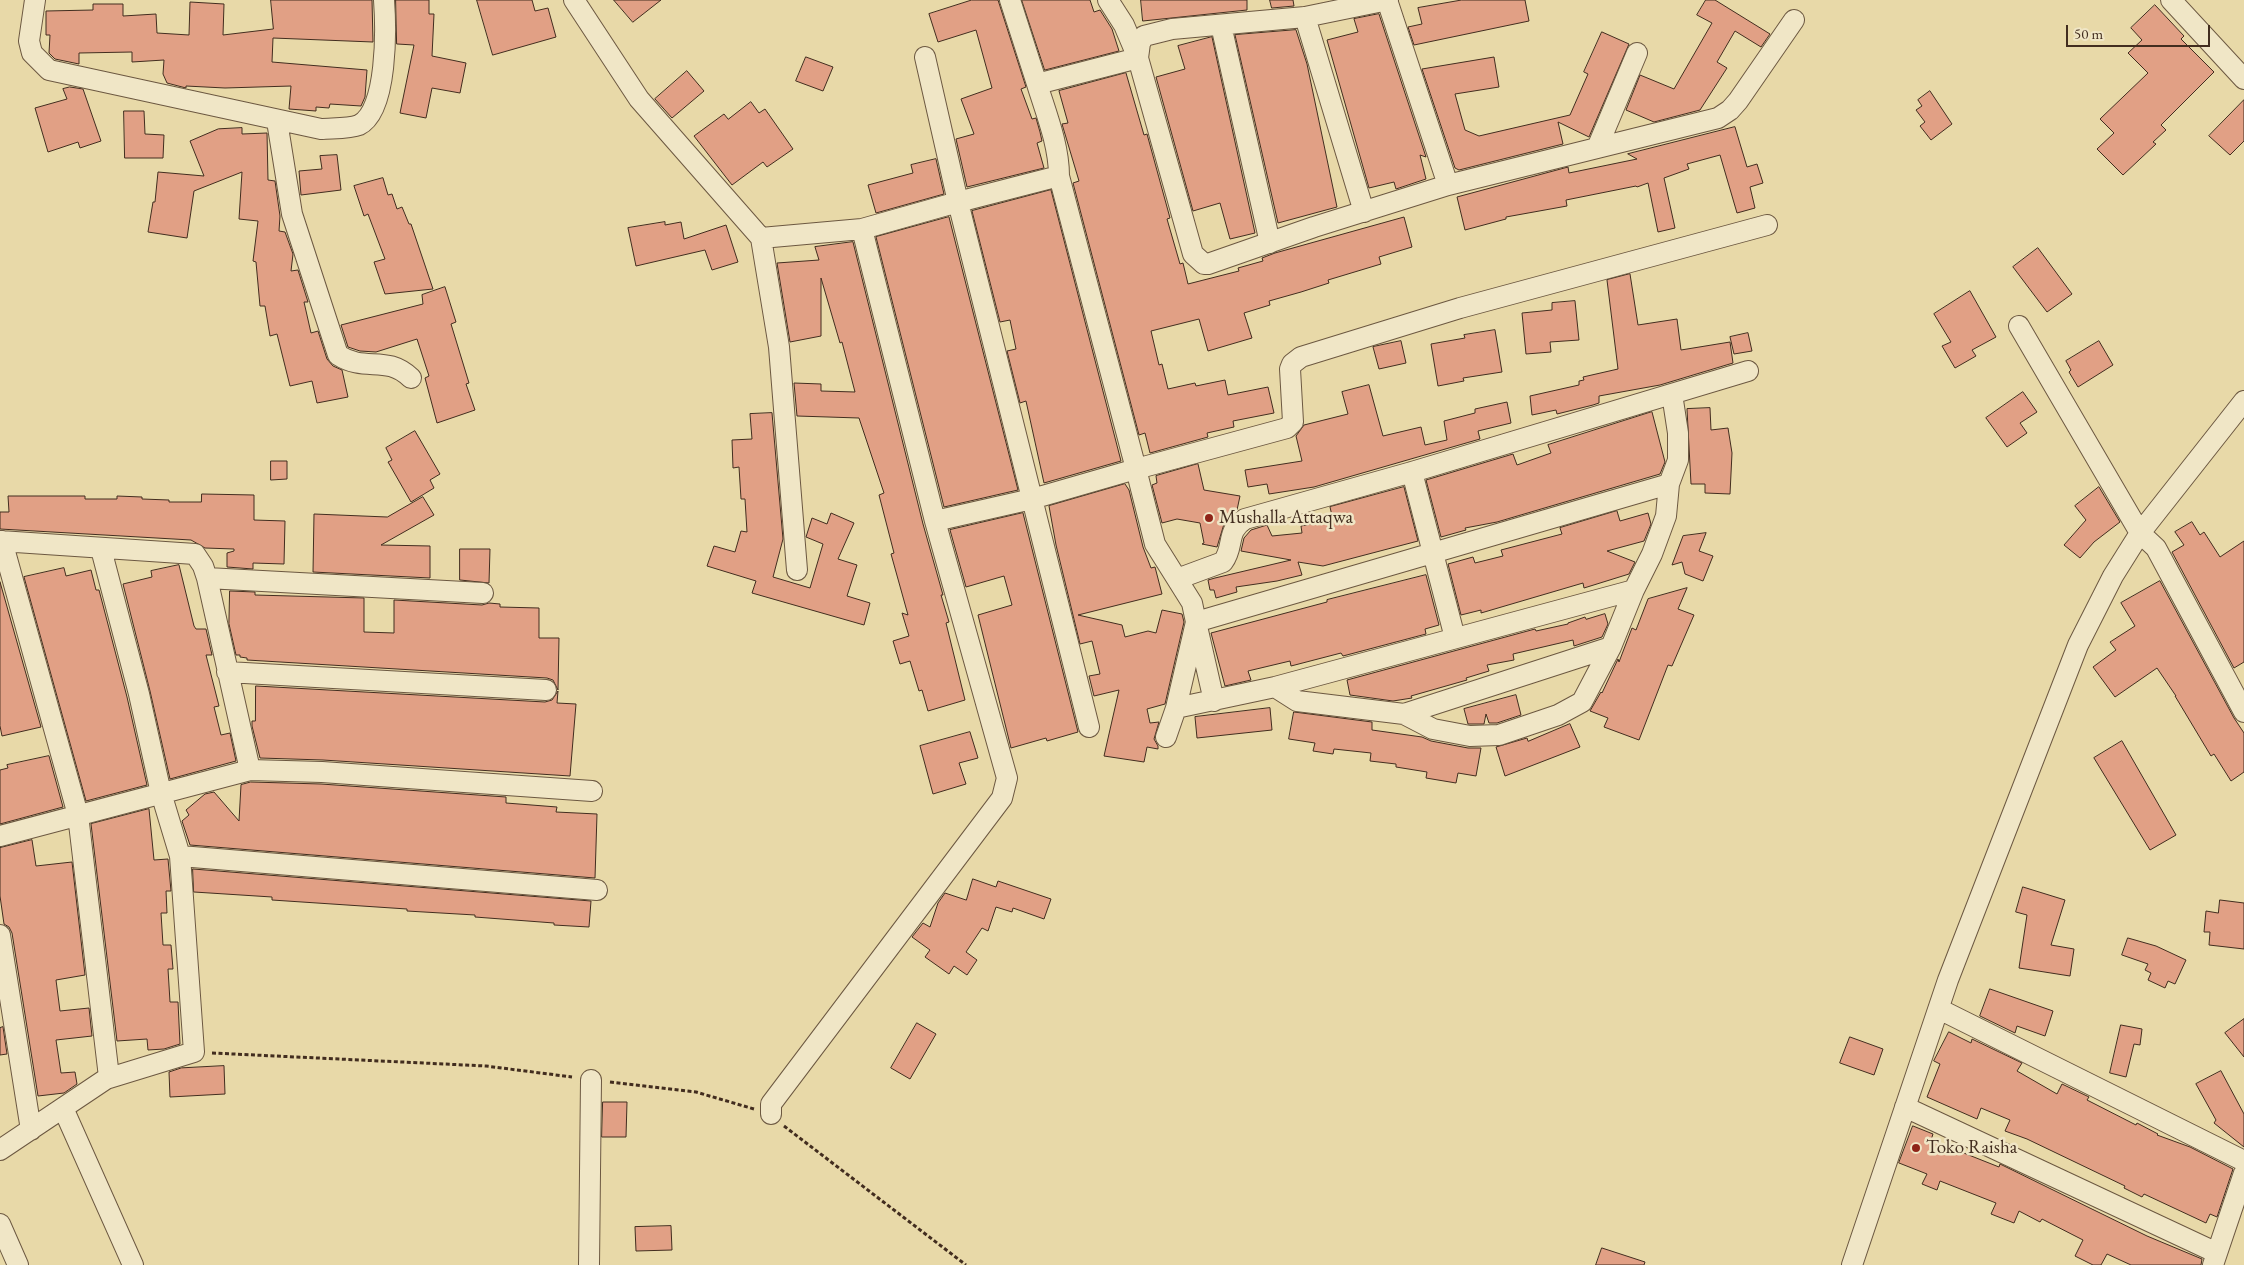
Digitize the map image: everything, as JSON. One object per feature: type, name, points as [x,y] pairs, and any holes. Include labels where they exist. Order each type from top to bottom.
[{"type":"street","points":[[35,0],[29,41],[32,53],[49,70],[277,121],[327,129],[359,125],[371,114],[381,86],[386,29],[384,0]]},
{"type":"street","points":[[574,0],[639,100],[761,238],[779,347],[797,570]]},
{"type":"street","points":[[1010,0],[1051,125],[1059,165],[1059,176],[1155,544],[1192,603],[1214,701]]},
{"type":"street","points":[[1108,0],[1124,25],[1138,58],[1194,254],[1204,264],[1448,185],[1718,118],[1730,110],[1738,101],[1794,20]]},
{"type":"street","points":[[1138,58],[1140,43],[1144,36],[1172,29],[1305,17],[1387,0],[1448,185]]},
{"type":"street","points":[[2171,0],[2244,79]]},
{"type":"street","points":[[1305,17],[1364,212]]},
{"type":"street","points":[[1221,25],[1270,243]]},
{"type":"street","points":[[1597,148],[1637,53]]},
{"type":"street","points":[[925,56],[958,202],[1089,727]]},
{"type":"street","points":[[1037,84],[1138,58]]},
{"type":"street","points":[[277,121],[292,214],[338,355],[347,361],[365,365],[386,364],[401,368],[411,378]]},
{"type":"street","points":[[761,238],[862,229],[1059,176]]},
{"type":"street","points":[[935,521],[1032,499],[1287,428],[1293,422],[1290,369],[1292,364],[1301,357],[1460,308],[1767,225]]},
{"type":"street","points":[[771,1114],[772,1104],[1002,798],[1007,778],[935,521],[862,229]]},
{"type":"street","points":[[2019,326],[2090,451],[2140,532],[2156,548],[2244,712]]},
{"type":"street","points":[[1177,579],[1223,562],[1228,556],[1231,535],[1235,525],[1245,518],[1412,472],[1748,371]]},
{"type":"street","points":[[1276,686],[1297,701],[1404,714],[1433,729],[1470,736],[1499,735],[1558,714],[1582,702],[1611,647],[1634,590],[1652,554],[1666,516],[1669,484],[1678,460],[1678,433],[1672,394]]},
{"type":"street","points":[[1852,1265],[1948,980],[2078,645],[2113,576],[2140,532],[2244,401]]},
{"type":"street","points":[[1412,472],[1455,638]]},
{"type":"street","points":[[1196,622],[1669,484]]},
{"type":"street","points":[[109,1077],[78,815],[1,541],[196,554],[207,578],[250,770]]},
{"type":"street","points":[[0,1150],[109,1077],[194,1052],[180,856],[161,793],[139,694],[101,549]]},
{"type":"street","points":[[207,578],[483,593]]},
{"type":"street","points":[[1176,708],[1276,686],[1634,590]]},
{"type":"street","points":[[1166,737],[1176,708],[1196,622]]},
{"type":"street","points":[[1404,714],[1611,647]]},
{"type":"street","points":[[227,672],[546,690]]},
{"type":"street","points":[[0,836],[250,770],[322,772],[592,790]]},
{"type":"street","points":[[180,856],[597,890]]},
{"type":"street","points":[[0,935],[31,1130]]},
{"type":"street","points":[[1939,1009],[2244,1161]]},
{"type":"street","points":[[589,1265],[591,1080]]},
{"type":"street","points":[[1905,1106],[2215,1259],[2244,1173]]},
{"type":"street","points":[[63,1108],[134,1265]]},
{"type":"street","points":[[0,1224],[18,1265]]},
{"type":"building","points":[[271,0],[372,0],[373,42],[273,38],[272,62],[367,70],[365,97],[361,106],[330,104],[329,108],[316,107],[316,111],[289,109],[291,86],[225,88],[186,86],[186,88],[167,83],[163,74],[164,60],[132,62],[132,52],[79,53],[79,64],[55,59],[49,53],[50,35],[46,35],[46,11],[93,10],[93,4],[123,4],[123,16],[156,14],[157,33],[189,35],[190,2],[224,4],[223,35],[273,29]]},
{"type":"building","points":[[396,0],[429,0],[429,14],[434,14],[432,56],[466,63],[460,93],[432,88],[426,118],[400,113],[414,45],[397,44]]},
{"type":"building","points":[[477,0],[532,0],[535,11],[548,8],[556,37],[493,55]]},
{"type":"building","points":[[614,0],[661,0],[633,22]]},
{"type":"building","points":[[972,0],[998,0],[1026,87],[1021,89],[1032,119],[1036,118],[1040,132],[1042,141],[1037,143],[1044,168],[967,187],[956,139],[974,134],[961,99],[992,88],[976,30],[938,42],[929,14]]},
{"type":"building","points":[[1022,0],[1090,0],[1094,12],[1100,10],[1112,29],[1119,51],[1045,70]]},
{"type":"building","points":[[1141,0],[1247,0],[1247,10],[1143,21]]},
{"type":"building","points":[[1270,0],[1293,0],[1294,6],[1272,8]]},
{"type":"building","points":[[1462,0],[1525,0],[1529,21],[1414,45],[1408,27],[1422,24],[1418,8]]},
{"type":"building","points":[[1706,0],[1715,0],[1770,34],[1761,47],[1735,31],[1717,62],[1727,68],[1700,110],[1654,122],[1626,110],[1640,75],[1674,89],[1712,23],[1697,15]]},
{"type":"building","points":[[2155,5],[2184,36],[2181,39],[2214,72],[2161,125],[2166,130],[2153,142],[2156,144],[2123,175],[2097,149],[2114,133],[2100,119],[2148,73],[2128,53],[2142,40],[2131,28]]},
{"type":"building","points":[[1379,14],[1426,157],[1420,155],[1426,179],[1396,189],[1394,182],[1369,188],[1327,40],[1358,32],[1354,19]]},
{"type":"building","points":[[1296,30],[1307,64],[1337,207],[1278,223],[1235,35]]},
{"type":"building","points":[[1602,32],[1629,44],[1589,137],[1558,122],[1563,144],[1459,170],[1455,168],[1422,69],[1494,57],[1499,87],[1455,94],[1465,130],[1479,136],[1570,115],[1588,74],[1584,72]]},
{"type":"building","points":[[1212,37],[1255,233],[1230,239],[1220,203],[1193,211],[1156,77],[1185,69],[1178,46]]},
{"type":"building","points":[[806,57],[833,67],[823,91],[796,81]]},
{"type":"building","points":[[687,71],[704,91],[672,118],[655,99]]},
{"type":"building","points":[[1126,73],[1144,135],[1147,134],[1170,218],[1167,219],[1180,264],[1183,263],[1188,284],[1239,271],[1238,268],[1263,261],[1262,258],[1275,253],[1404,217],[1412,247],[1379,257],[1381,264],[1328,280],[1329,283],[1269,301],[1270,305],[1244,313],[1252,338],[1208,351],[1199,319],[1151,331],[1159,365],[1162,364],[1168,389],[1195,383],[1196,386],[1225,380],[1228,395],[1268,387],[1274,413],[1233,421],[1234,427],[1207,433],[1208,437],[1150,453],[1145,433],[1139,435],[1073,183],[1079,181],[1062,124],[1068,123],[1059,91]]},
{"type":"building","points":[[70,87],[83,89],[101,141],[80,148],[78,142],[48,152],[35,108],[67,99],[63,89]]},
{"type":"building","points":[[1930,91],[1952,124],[1931,140],[1920,126],[1925,122],[1916,110],[1922,106],[1918,100]]},
{"type":"building","points":[[2244,100],[2244,141],[2230,155],[2209,136]]},
{"type":"building","points":[[751,102],[759,113],[765,109],[793,149],[767,167],[763,162],[732,185],[694,136],[724,114],[728,119]]},
{"type":"building","points":[[124,111],[144,111],[145,134],[164,135],[163,158],[125,158]]},
{"type":"building","points":[[1735,127],[1747,167],[1757,164],[1763,183],[1750,187],[1755,208],[1737,213],[1720,155],[1687,164],[1689,169],[1664,178],[1675,228],[1658,232],[1648,183],[1637,187],[1566,200],[1567,206],[1506,217],[1506,219],[1465,230],[1457,197],[1568,167],[1569,173],[1637,159],[1628,154]]},
{"type":"building","points":[[242,128],[242,134],[267,133],[268,180],[275,181],[280,216],[279,231],[285,232],[293,254],[291,271],[298,270],[308,302],[304,302],[311,333],[318,331],[327,359],[333,366],[342,370],[348,397],[317,403],[312,381],[290,386],[277,334],[270,336],[265,306],[260,306],[256,262],[253,261],[258,221],[239,219],[242,172],[194,191],[187,238],[148,232],[153,202],[155,202],[158,172],[204,176],[190,141],[218,129]]},
{"type":"building","points":[[337,155],[341,190],[301,195],[299,171],[322,169],[320,156]]},
{"type":"building","points":[[936,159],[944,194],[876,213],[868,185],[913,173],[911,165]]},
{"type":"building","points":[[383,178],[388,195],[392,194],[397,209],[402,207],[409,224],[411,224],[433,289],[385,294],[374,262],[385,259],[368,214],[364,216],[354,186]]},
{"type":"building","points":[[1051,190],[1121,461],[1044,483],[1026,401],[1020,403],[1007,351],[1016,349],[1010,320],[1000,322],[972,211]]},
{"type":"building","points":[[949,217],[1018,490],[944,507],[876,237]]},
{"type":"building","points":[[665,222],[665,225],[681,222],[684,239],[726,225],[738,262],[712,270],[705,250],[636,266],[628,228]]},
{"type":"building","points":[[853,242],[923,524],[943,595],[941,595],[949,622],[946,623],[965,700],[928,711],[922,690],[919,691],[910,661],[900,664],[893,641],[909,636],[902,613],[908,615],[891,554],[894,553],[879,495],[884,493],[859,418],[797,416],[794,383],[821,384],[821,391],[855,392],[842,342],[840,343],[821,278],[821,336],[790,342],[777,263],[819,260],[815,247]]},
{"type":"building","points":[[2038,248],[2072,294],[2047,312],[2013,267]]},
{"type":"building","points":[[1630,274],[1638,325],[1677,319],[1681,350],[1730,342],[1733,363],[1660,385],[1599,396],[1599,403],[1593,405],[1557,414],[1556,410],[1532,415],[1530,396],[1579,385],[1579,381],[1584,380],[1583,377],[1618,369],[1607,280]]},
{"type":"building","points":[[445,287],[456,322],[451,324],[469,383],[466,384],[475,410],[437,423],[425,378],[429,376],[417,339],[376,352],[360,351],[348,347],[341,325],[423,304],[422,295]]},
{"type":"building","points":[[1970,291],[1996,337],[1972,350],[1976,356],[1955,368],[1942,346],[1951,342],[1934,314]]},
{"type":"building","points":[[1575,301],[1579,340],[1550,342],[1551,352],[1526,354],[1522,313],[1552,310],[1552,303]]},
{"type":"building","points":[[1495,330],[1502,372],[1463,378],[1464,381],[1438,386],[1431,344],[1465,338],[1464,335]]},
{"type":"building","points":[[1748,333],[1752,351],[1734,354],[1730,337]]},
{"type":"building","points":[[1401,341],[1406,363],[1379,369],[1373,347]]},
{"type":"building","points":[[2099,341],[2113,365],[2078,387],[2069,372],[2071,370],[2066,361]]},
{"type":"building","points":[[1369,385],[1383,436],[1421,427],[1425,445],[1447,440],[1444,421],[1475,413],[1475,409],[1507,402],[1511,423],[1478,431],[1480,439],[1314,487],[1269,494],[1267,484],[1248,487],[1245,470],[1302,461],[1296,436],[1304,425],[1348,414],[1342,392]]},
{"type":"building","points":[[2023,392],[2037,412],[2020,423],[2027,433],[2007,447],[1986,418]]},
{"type":"building","points":[[1710,408],[1711,430],[1728,428],[1732,453],[1730,494],[1705,493],[1705,484],[1691,484],[1687,409]]},
{"type":"building","points":[[1652,412],[1665,462],[1660,474],[1497,522],[1465,528],[1466,530],[1441,537],[1426,480],[1513,454],[1517,465],[1551,453],[1548,445]]},
{"type":"building","points":[[772,413],[783,539],[773,577],[810,588],[823,544],[806,537],[812,518],[827,524],[831,513],[854,523],[838,559],[857,565],[847,596],[870,603],[864,625],[752,593],[756,581],[707,566],[714,546],[735,552],[741,531],[747,532],[745,499],[741,499],[739,467],[733,468],[732,440],[752,439],[750,414]]},
{"type":"building","points":[[415,431],[440,474],[430,480],[434,488],[411,502],[388,462],[392,460],[386,448]]},
{"type":"building","points":[[271,461],[287,461],[287,479],[271,480]]},
{"type":"building","points":[[1198,464],[1204,490],[1240,496],[1237,510],[1224,524],[1217,547],[1202,544],[1204,543],[1200,523],[1177,519],[1162,523],[1152,485],[1157,483],[1156,476]]},
{"type":"building","points":[[1125,484],[1129,490],[1143,547],[1151,568],[1155,567],[1162,594],[1078,615],[1122,625],[1125,637],[1148,631],[1156,633],[1162,610],[1182,614],[1184,622],[1165,704],[1147,709],[1150,723],[1159,722],[1154,739],[1158,749],[1147,747],[1144,762],[1104,756],[1119,690],[1094,696],[1089,676],[1100,674],[1092,641],[1080,644],[1056,545],[1049,506]]},
{"type":"building","points":[[1404,487],[1418,541],[1323,566],[1298,562],[1302,575],[1236,587],[1237,592],[1216,598],[1214,590],[1210,590],[1208,580],[1291,560],[1241,551],[1244,538],[1251,530],[1267,525],[1272,536],[1302,533],[1301,526],[1333,520],[1330,507]]},
{"type":"building","points":[[2099,487],[2120,522],[2094,542],[2080,558],[2064,545],[2086,520],[2075,506]]},
{"type":"building","points":[[202,494],[254,495],[254,520],[285,521],[284,564],[253,563],[253,569],[227,567],[227,553],[234,551],[234,549],[205,548],[191,540],[0,529],[0,512],[9,512],[8,496],[85,496],[85,499],[117,499],[117,496],[169,500],[169,502],[201,502]]},
{"type":"building","points":[[423,497],[434,515],[381,545],[430,546],[430,578],[313,572],[314,514],[387,517]]},
{"type":"building","points":[[1617,511],[1620,521],[1648,513],[1651,524],[1644,541],[1607,551],[1635,562],[1629,574],[1584,588],[1583,583],[1481,613],[1481,610],[1461,615],[1448,564],[1473,557],[1475,563],[1503,556],[1501,550],[1562,534],[1560,528]]},
{"type":"building","points":[[1023,513],[1078,732],[1047,741],[1046,738],[1011,748],[978,615],[1012,605],[1004,576],[966,587],[950,530]]},
{"type":"building","points":[[2192,522],[2200,535],[2204,532],[2220,557],[2244,541],[2244,662],[2234,668],[2172,552],[2184,545],[2175,532]]},
{"type":"building","points":[[1706,533],[1699,551],[1713,556],[1703,581],[1685,574],[1682,562],[1672,565],[1683,536]]},
{"type":"building","points":[[460,549],[490,549],[489,583],[460,580]]},
{"type":"building","points":[[179,565],[194,626],[196,629],[206,629],[212,655],[206,655],[219,706],[214,707],[221,735],[230,733],[236,761],[170,779],[123,584],[152,577],[151,571]]},
{"type":"building","points":[[64,568],[66,576],[91,570],[96,590],[99,590],[127,697],[147,785],[86,801],[24,577]]},
{"type":"building","points":[[1426,575],[1439,625],[1425,629],[1426,634],[1343,656],[1341,653],[1291,666],[1290,661],[1248,671],[1251,680],[1225,686],[1211,633],[1327,602],[1327,600]]},
{"type":"building","points":[[2160,581],[2244,733],[2244,772],[2231,781],[2214,754],[2211,756],[2176,696],[2157,668],[2115,697],[2093,667],[2116,650],[2110,642],[2135,626],[2121,603]]},
{"type":"building","points":[[0,582],[41,727],[2,736],[0,726]]},
{"type":"building","points":[[1687,588],[1678,609],[1694,615],[1672,666],[1668,665],[1639,740],[1604,727],[1608,718],[1590,711],[1602,693],[1618,659],[1619,662],[1632,628],[1636,630],[1648,599]]},
{"type":"building","points":[[230,591],[255,592],[255,595],[364,598],[364,632],[394,633],[394,600],[482,605],[489,603],[500,604],[500,607],[539,608],[539,638],[559,638],[558,690],[553,680],[547,678],[247,660],[247,658],[236,655],[229,624]]},
{"type":"building","points":[[1605,614],[1608,624],[1602,637],[1574,646],[1573,640],[1513,654],[1514,660],[1487,665],[1489,671],[1466,678],[1467,680],[1411,696],[1412,698],[1393,701],[1350,695],[1347,680],[1535,629],[1536,631],[1568,624],[1585,617],[1586,619]]},
{"type":"building","points":[[256,686],[545,702],[552,700],[558,691],[557,703],[576,704],[570,776],[323,760],[260,758],[252,726],[252,721],[255,721]]},
{"type":"building","points":[[1516,695],[1521,715],[1497,723],[1489,723],[1486,714],[1484,724],[1468,724],[1464,709]]},
{"type":"building","points":[[1270,708],[1272,730],[1197,738],[1195,717]]},
{"type":"building","points":[[1294,712],[1372,722],[1372,730],[1422,737],[1431,741],[1468,748],[1481,748],[1476,776],[1458,773],[1456,783],[1426,778],[1427,772],[1396,767],[1396,764],[1370,761],[1371,753],[1334,749],[1333,754],[1313,751],[1315,743],[1289,739]]},
{"type":"building","points":[[1570,724],[1580,747],[1505,776],[1496,747],[1527,738],[1528,741]]},
{"type":"building","points":[[970,732],[978,758],[959,763],[966,784],[933,794],[920,746]]},
{"type":"building","points":[[2122,741],[2176,835],[2150,850],[2094,758]]},
{"type":"building","points":[[49,756],[63,807],[0,824],[0,770],[8,768],[7,765]]},
{"type":"building","points":[[251,782],[321,784],[506,797],[506,803],[557,807],[556,812],[597,814],[595,878],[190,845],[182,821],[189,815],[186,810],[205,794],[214,792],[239,821],[241,785]]},
{"type":"building","points":[[149,809],[154,860],[168,859],[171,891],[166,891],[167,913],[161,913],[163,945],[171,945],[173,969],[168,969],[170,1002],[178,1002],[180,1044],[164,1049],[148,1050],[147,1039],[117,1041],[91,824]]},
{"type":"building","points":[[32,840],[36,866],[72,862],[85,975],[56,980],[60,1011],[89,1008],[92,1036],[56,1040],[61,1073],[75,1072],[77,1084],[64,1093],[38,1096],[12,933],[9,927],[4,924],[0,896],[0,848]]},
{"type":"building","points":[[193,869],[591,901],[589,927],[475,917],[475,915],[407,911],[407,909],[272,900],[272,897],[194,892]]},
{"type":"building","points":[[973,879],[996,887],[998,881],[1051,899],[1044,919],[1013,908],[1012,912],[996,907],[988,931],[982,928],[966,952],[977,960],[967,975],[954,966],[949,974],[925,957],[930,950],[912,937],[923,923],[930,927],[938,903],[945,893],[966,900]]},
{"type":"building","points":[[2023,887],[2065,900],[2051,945],[2074,949],[2070,976],[2019,968],[2027,915],[2016,912]]},
{"type":"building","points":[[2220,900],[2244,903],[2244,949],[2209,945],[2210,932],[2204,932],[2206,911],[2218,913]]},
{"type":"building","points":[[2128,938],[2156,946],[2186,960],[2175,984],[2168,981],[2165,988],[2148,980],[2151,973],[2145,970],[2148,964],[2122,955]]},
{"type":"building","points":[[1990,989],[2053,1011],[2045,1036],[2017,1026],[2015,1033],[1980,1016]]},
{"type":"building","points":[[2244,1019],[2244,1057],[2225,1033]]},
{"type":"building","points":[[917,1023],[936,1034],[910,1079],[891,1068]]},
{"type":"building","points":[[2121,1025],[2142,1029],[2140,1045],[2134,1044],[2126,1077],[2110,1073]]},
{"type":"building","points":[[3,1027],[7,1054],[0,1055],[0,1028]]},
{"type":"building","points":[[1949,1032],[1971,1043],[1972,1039],[2022,1063],[2017,1071],[2057,1094],[2062,1084],[2089,1097],[2087,1100],[2136,1125],[2137,1123],[2157,1135],[2190,1147],[2233,1169],[2217,1217],[2210,1214],[2206,1223],[2144,1194],[2142,1197],[2124,1188],[2125,1186],[2027,1139],[2005,1131],[2010,1120],[1981,1108],[1977,1119],[1927,1097],[1940,1064],[1934,1061]]},
{"type":"building","points":[[1850,1037],[1883,1049],[1874,1075],[1840,1063]]},
{"type":"building","points":[[224,1066],[225,1094],[170,1097],[169,1072],[181,1068]]},
{"type":"building","points":[[2221,1071],[2244,1114],[2244,1147],[2214,1123],[2216,1120],[2196,1084]]},
{"type":"building","points":[[603,1102],[627,1102],[626,1137],[602,1137]]},
{"type":"building","points":[[1913,1126],[1933,1134],[1931,1140],[1999,1167],[2000,1164],[2147,1236],[2202,1259],[2201,1265],[2131,1265],[2107,1254],[2101,1265],[2093,1265],[2075,1256],[2083,1240],[2042,1219],[2040,1222],[2019,1211],[2014,1223],[1991,1214],[1996,1203],[1940,1181],[1937,1190],[1922,1184],[1927,1174],[1899,1163]]},
{"type":"building","points":[[671,1226],[672,1250],[636,1251],[635,1227]]},
{"type":"building","points":[[1602,1248],[1645,1262],[1644,1265],[1596,1265]]},
{"type":"place","name":"Mushalla Attaqwa","points":[[1209,518]]},
{"type":"place","name":"Toko Raisha","points":[[1916,1148]]}]
